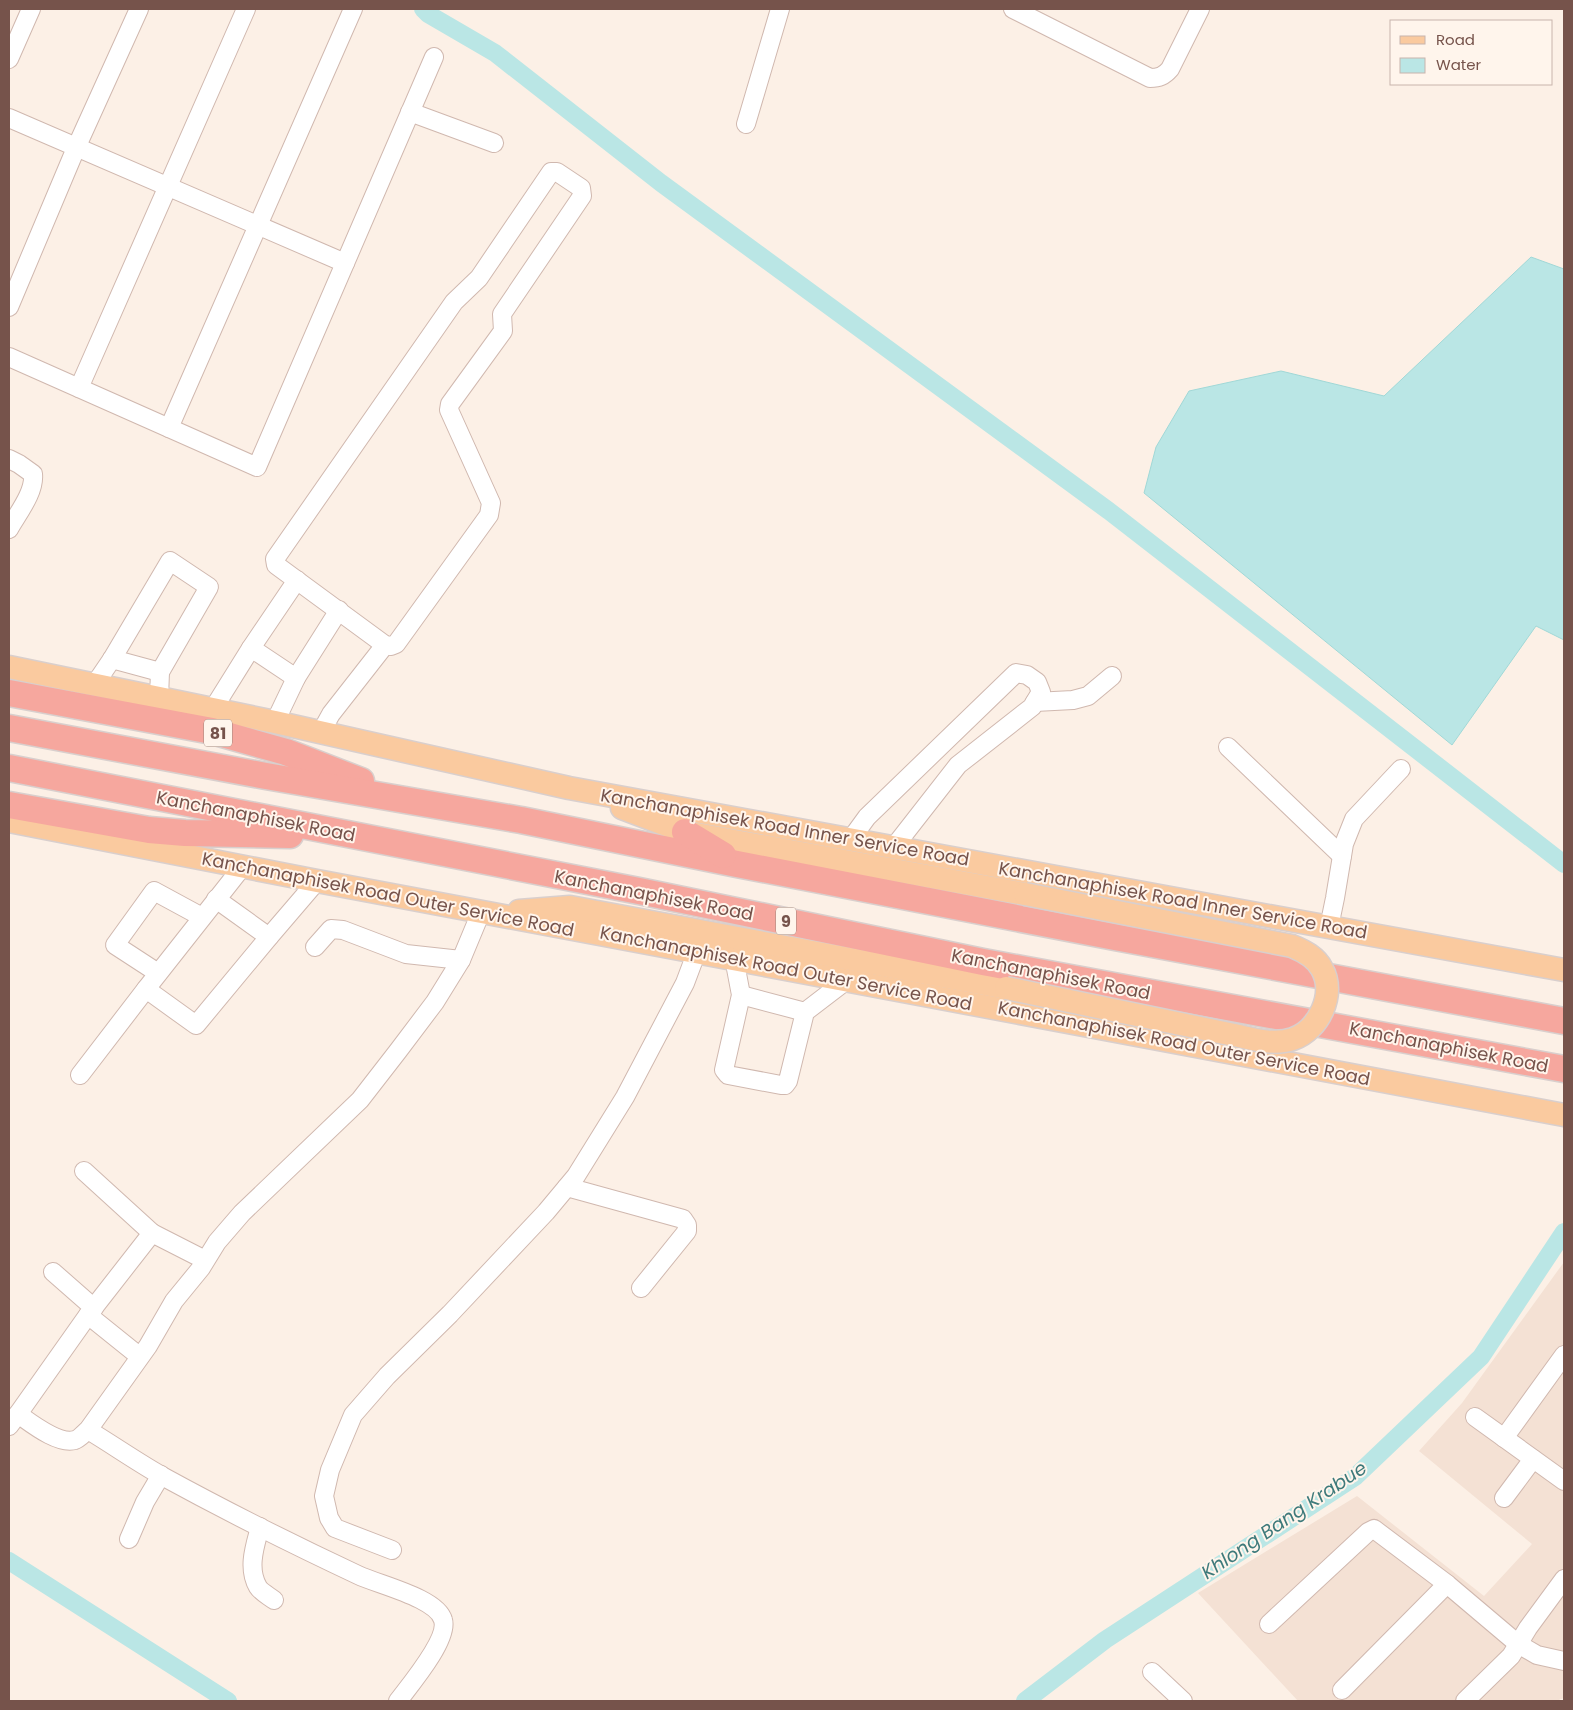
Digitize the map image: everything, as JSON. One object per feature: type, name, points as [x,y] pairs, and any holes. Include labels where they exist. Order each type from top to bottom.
[{"type":"highway","name":"81","points":[[9,693],[212,731],[251,741],[286,752],[419,802]]},
{"type":"highway","points":[[9,728],[266,776],[520,820],[737,864],[1564,1021]]},
{"type":"highway","name":"Kanchanaphisek Road","points":[[9,768],[639,891],[983,962],[1564,1068]]},
{"type":"highway","points":[[9,805],[108,824],[185,833],[354,836]]},
{"type":"highway","points":[[685,832],[737,864]]},
{"type":"main road","name":"Kanchanaphisek Road Inner Service Road","points":[[9,667],[275,722],[569,788],[1564,970]]},
{"type":"main road","points":[[484,912],[570,906],[1006,988],[1274,1042],[1302,1036],[1320,1015],[1325,1004],[1326,981],[1322,968],[1309,955],[1292,946],[1025,894],[685,832],[569,788]]},
{"type":"main road","name":"Kanchanaphisek Road Outer Service Road","points":[[9,820],[317,881],[1564,1114]]},
{"type":"street","points":[[9,59],[31,9]]},
{"type":"street","points":[[9,308],[76,148],[139,9]]},
{"type":"street","points":[[79,388],[246,9]]},
{"type":"street","points":[[169,428],[353,9]]},
{"type":"street","points":[[746,124],[780,9]]},
{"type":"street","points":[[1012,9],[1150,78],[1158,78],[1165,75],[1170,69],[1200,9]]},
{"type":"street","points":[[9,357],[257,467],[434,57]]},
{"type":"street","points":[[410,112],[494,143]]},
{"type":"street","points":[[9,118],[345,263]]},
{"type":"street","points":[[551,172],[557,172],[581,188],[582,196],[502,314],[503,332],[450,404],[449,410],[491,503],[489,515],[396,644],[391,646],[385,645],[339,610],[276,565],[275,559],[454,302],[479,278],[551,172]]},
{"type":"street","points":[[9,459],[27,468],[33,474],[34,481],[9,529]]},
{"type":"street","points":[[95,684],[170,561],[209,587],[160,672],[159,698]]},
{"type":"street","points":[[213,709],[297,580]]},
{"type":"street","points":[[275,722],[296,678],[339,610]]},
{"type":"street","points":[[321,732],[331,714],[385,645]]},
{"type":"street","points":[[251,648],[296,678]]},
{"type":"street","points":[[112,659],[160,672]]},
{"type":"street","points":[[850,839],[867,817],[1016,673],[1027,676],[1037,682],[1040,692],[1032,707],[958,765],[894,847]]},
{"type":"street","points":[[1035,702],[1073,700],[1088,696],[1112,676]]},
{"type":"street","points":[[1228,747],[1342,856]]},
{"type":"street","points":[[1329,927],[1336,898],[1344,844],[1354,819],[1402,769]]},
{"type":"street","points":[[80,1075],[243,866]]},
{"type":"street","points":[[146,989],[196,1025],[317,881]]},
{"type":"street","points":[[158,973],[116,945],[154,891],[202,917]]},
{"type":"street","points":[[216,900],[269,937]]},
{"type":"street","points":[[152,1233],[91,1311],[13,1420],[61,1439],[75,1440],[88,1430],[139,1356],[148,1346],[174,1301],[217,1242],[242,1212],[360,1100],[435,1002],[461,960],[484,912]]},
{"type":"street","points":[[315,947],[331,929],[344,930],[406,954],[461,960]]},
{"type":"street","points":[[392,1550],[336,1528],[330,1522],[327,1514],[324,1499],[330,1470],[353,1415],[387,1376],[450,1314],[546,1212],[576,1176],[624,1097],[685,983],[697,951]]},
{"type":"street","points":[[734,958],[741,995],[724,1068],[728,1075],[781,1086],[785,1085],[788,1081],[805,1012],[848,979]]},
{"type":"street","points":[[741,995],[805,1012]]},
{"type":"street","points":[[84,1171],[152,1233],[205,1260]]},
{"type":"street","points":[[567,1187],[683,1220],[687,1231],[640,1288]]},
{"type":"street","points":[[53,1272],[139,1356]]},
{"type":"street","points":[[1504,1438],[1564,1356]]},
{"type":"street","points":[[1475,1417],[1564,1481]]},
{"type":"street","points":[[88,1430],[161,1475],[260,1527],[360,1576],[423,1600],[437,1608],[443,1620],[443,1634],[438,1645],[398,1701]]},
{"type":"street","points":[[1504,1498],[1533,1459]]},
{"type":"street","points":[[129,1539],[145,1502],[161,1475]]},
{"type":"street","points":[[260,1527],[252,1570],[258,1588],[274,1600]]},
{"type":"street","points":[[1269,1624],[1368,1532],[1374,1529],[1447,1584],[1518,1644],[1537,1655],[1564,1661]]},
{"type":"street","points":[[1465,1701],[1511,1656],[1528,1628],[1564,1578]]},
{"type":"street","points":[[1342,1690],[1447,1584]]},
{"type":"street","points":[[1152,1672],[1183,1701]]},
{"type":"shaded area","points":[[1564,1262],[1564,1698],[1556,1701],[1298,1701],[1198,1593],[1357,1496],[1484,1596],[1532,1544],[1419,1451],[1462,1403]]},
{"type":"water","points":[[1531,257],[1564,269],[1564,640],[1536,626],[1452,745],[1144,493],[1156,447],[1189,391],[1281,371],[1384,396]]},
{"type":"waterway","points":[[423,9],[428,14],[495,53],[661,183],[1109,511],[1564,864]]},
{"type":"waterway","name":"Khlong Bang Krabue","points":[[1025,1701],[1105,1640],[1355,1477],[1481,1357],[1564,1232]]},
{"type":"waterway","points":[[9,1561],[228,1701]]}]
